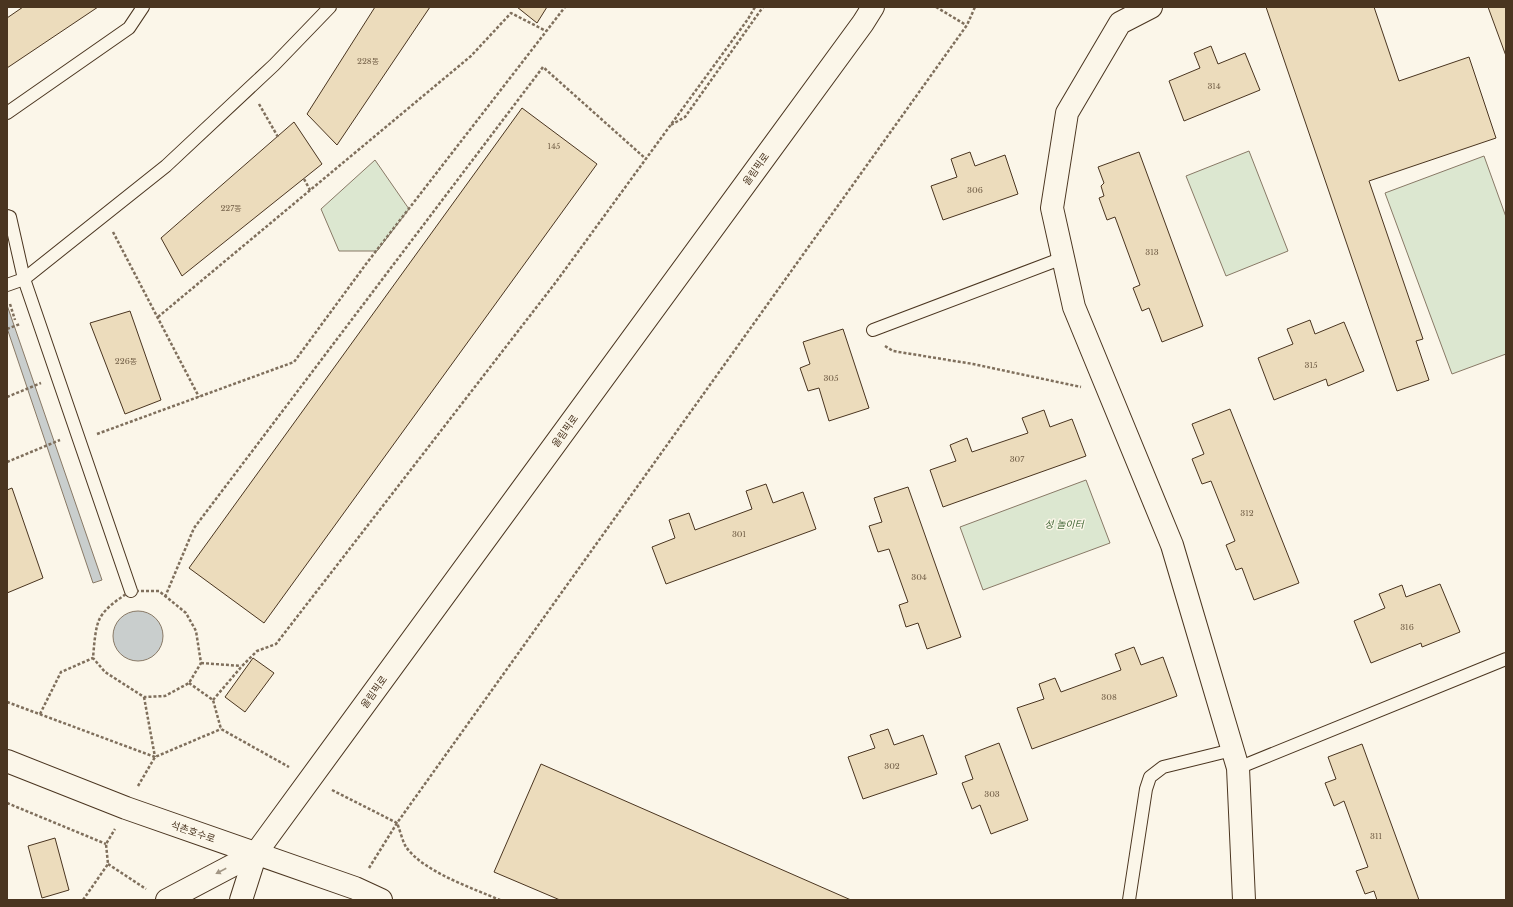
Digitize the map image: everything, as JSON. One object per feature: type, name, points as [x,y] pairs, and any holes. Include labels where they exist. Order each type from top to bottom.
[{"type":"street","name":"올림픽로","points":[[241,900],[256,853],[311,780],[844,49],[873,7]]},
{"type":"street","points":[[1151,7],[1120,23],[1067,113],[1052,208],[1074,307],[1172,545],[1235,759],[1244,900]]},
{"type":"street","name":"석촌호수로","points":[[7,761],[126,808],[355,888],[381,900]]},
{"type":"street","name":"올림픽로","points":[[159,896],[256,853]]},
{"type":"lane","points":[[7,113],[129,28],[143,7]]},
{"type":"lane","points":[[7,285],[24,279],[166,166],[249,88],[330,7]]},
{"type":"lane","points":[[7,216],[10,217],[24,279],[131,591]]},
{"type":"lane","points":[[873,330],[1063,258]]},
{"type":"lane","points":[[1129,900],[1146,789],[1150,777],[1163,767],[1235,759],[1506,658]]},
{"type":"path","points":[[80,441],[294,362],[366,264],[565,7]]},
{"type":"path","points":[[213,700],[242,666],[258,651],[276,644],[556,282],[748,19],[755,7]]},
{"type":"path","points":[[670,125],[685,117],[762,7]]},
{"type":"path","points":[[936,7],[967,25]]},
{"type":"path","points":[[355,888],[397,823],[967,25],[975,7]]},
{"type":"path","points":[[158,317],[471,56],[511,13],[546,31]]},
{"type":"path","points":[[165,597],[194,528],[543,67],[646,159]]},
{"type":"path","points":[[249,88],[278,137]]},
{"type":"path","points":[[304,179],[310,190]]},
{"type":"path","points":[[104,215],[199,397]]},
{"type":"path","points":[[7,329],[16,326]]},
{"type":"path","points":[[873,330],[886,347],[893,351],[973,364],[1109,393]]},
{"type":"path","points":[[7,397],[37,385]]},
{"type":"path","points":[[7,462],[56,442]]},
{"type":"path","points":[[131,591],[159,591],[186,613],[196,631],[201,663],[189,683],[165,696],[144,697],[105,672],[93,658],[95,638],[100,618],[114,602],[131,591]]},
{"type":"path","points":[[40,714],[61,672],[93,658]]},
{"type":"path","points":[[201,663],[242,666]]},
{"type":"path","points":[[189,683],[213,700],[221,728],[311,780],[397,823],[405,846],[416,858],[437,872],[500,900]]},
{"type":"path","points":[[144,697],[155,757]]},
{"type":"path","points":[[7,702],[155,757],[221,728]]},
{"type":"path","points":[[7,803],[106,844],[108,864],[83,900]]},
{"type":"path","points":[[108,864],[159,896]]},
{"type":"green space","points":[[1249,151],[1288,251],[1226,276],[1186,176]]},
{"type":"green space","points":[[1484,156],[1506,217],[1506,354],[1452,374],[1385,193]]},
{"type":"green space","points":[[375,160],[409,209],[377,251],[339,251],[321,209]]},
{"type":"green space","name":"성 놀이터","points":[[1086,480],[1110,543],[983,590],[960,527]]},
{"type":"shaded area","points":[[7,305],[102,580],[93,583],[7,328]]},
{"type":"shaded area","points":[[133,611],[143,611],[156,618],[163,631],[163,641],[156,654],[143,661],[133,661],[124,657],[117,650],[113,641],[113,631],[117,622],[124,615]]},
{"type":"building","points":[[23,7],[98,7],[7,68],[7,18]]},
{"type":"building","points":[[375,7],[430,7],[337,145],[307,114]]},
{"type":"building","points":[[517,7],[547,7],[537,23]]},
{"type":"building","points":[[1266,7],[1374,7],[1399,81],[1469,57],[1496,138],[1369,181],[1423,339],[1416,341],[1429,380],[1397,391]]},
{"type":"building","points":[[1488,7],[1506,7],[1506,56]]},
{"type":"building","points":[[1211,46],[1218,64],[1245,53],[1260,90],[1184,121],[1169,81],[1200,68],[1194,53]]},
{"type":"building","points":[[522,108],[597,164],[264,623],[189,568]]},
{"type":"building","points":[[294,122],[322,164],[182,276],[161,238]]},
{"type":"building","points":[[970,152],[975,166],[1005,155],[1018,194],[943,220],[931,186],[957,177],[951,159]]},
{"type":"building","points":[[1139,152],[1203,326],[1162,342],[1149,308],[1142,311],[1133,288],[1140,285],[1115,217],[1107,220],[1099,198],[1104,196],[1101,186],[1104,183],[1098,167]]},
{"type":"building","points":[[130,311],[161,400],[125,414],[90,323]]},
{"type":"building","points":[[1310,320],[1315,334],[1344,322],[1364,371],[1328,386],[1326,379],[1274,400],[1258,358],[1293,344],[1287,329]]},
{"type":"building","points":[[843,329],[869,408],[829,421],[819,388],[808,391],[800,368],[810,364],[803,342]]},
{"type":"building","points":[[1230,409],[1299,583],[1254,600],[1242,568],[1236,570],[1226,545],[1235,541],[1211,481],[1202,484],[1192,459],[1204,454],[1192,424]]},
{"type":"building","points":[[1044,410],[1050,427],[1072,419],[1086,456],[943,507],[930,470],[956,461],[950,445],[967,438],[972,452],[1028,433],[1022,418]]},
{"type":"building","points":[[766,484],[773,503],[803,492],[816,529],[666,584],[652,547],[675,538],[669,520],[689,513],[695,530],[752,509],[746,491]]},
{"type":"building","points":[[908,487],[961,637],[927,649],[918,623],[906,627],[899,605],[908,602],[889,549],[878,552],[869,526],[882,522],[874,498]]},
{"type":"building","points":[[12,488],[43,578],[7,593],[7,490]]},
{"type":"building","points":[[1440,584],[1460,632],[1422,647],[1421,643],[1371,663],[1354,621],[1385,608],[1379,594],[1402,585],[1406,597]]},
{"type":"building","points":[[1134,647],[1141,665],[1163,657],[1177,696],[1032,749],[1017,708],[1044,699],[1039,684],[1055,678],[1061,692],[1121,670],[1115,654]]},
{"type":"building","points":[[253,658],[274,673],[245,712],[225,697]]},
{"type":"building","points":[[888,729],[894,745],[923,735],[937,774],[863,799],[848,757],[875,748],[870,735]]},
{"type":"building","points":[[999,743],[1028,820],[991,834],[980,805],[972,809],[962,783],[973,779],[965,756]]},
{"type":"building","points":[[1362,744],[1419,900],[1377,900],[1374,891],[1365,894],[1356,871],[1368,867],[1344,801],[1334,806],[1325,783],[1336,779],[1328,757]]},
{"type":"building","points":[[541,764],[851,900],[560,900],[494,872]]},
{"type":"building","points":[[55,838],[69,890],[42,898],[28,846]]}]
